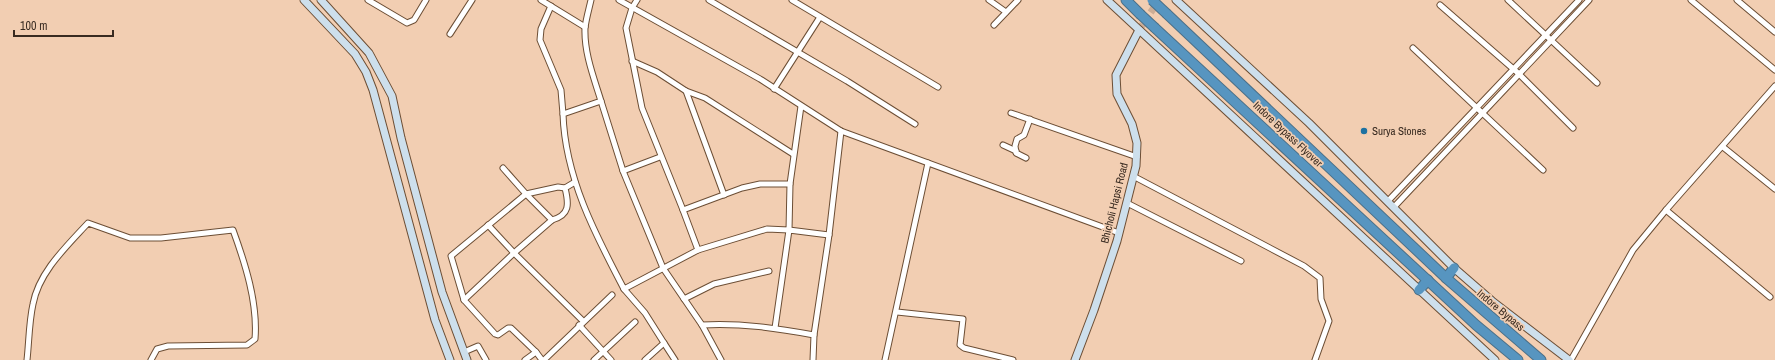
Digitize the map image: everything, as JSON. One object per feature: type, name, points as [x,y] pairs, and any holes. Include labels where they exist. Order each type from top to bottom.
[{"type":"highway","name":"Indore Bypass Flyover","points":[[1126,0],[1431,283]]},
{"type":"highway","name":"Indore Bypass Flyover","points":[[1152,0],[1446,278]]},
{"type":"highway","points":[[1446,278],[1454,268]]},
{"type":"highway","name":"Indore Bypass","points":[[1446,278],[1541,360]]},
{"type":"highway","points":[[1419,290],[1431,283],[1476,325],[1518,360]]},
{"type":"street","points":[[304,0],[355,54],[366,72],[373,90],[435,320],[450,360]]},
{"type":"street","points":[[321,0],[370,53],[392,96],[401,138],[442,292],[467,360]]},
{"type":"street","points":[[368,0],[407,23],[414,20],[426,0]]},
{"type":"street","points":[[450,34],[472,0]]},
{"type":"street","points":[[541,0],[585,27]]},
{"type":"street","points":[[591,0],[585,27],[587,51],[623,171],[663,268],[702,325],[721,360]]},
{"type":"street","points":[[619,0],[753,75],[841,130],[928,164],[1119,233]]},
{"type":"street","points":[[637,0],[632,8],[626,28],[642,108],[660,157],[683,210],[698,250]]},
{"type":"street","points":[[709,0],[915,124]]},
{"type":"street","points":[[792,0],[938,87]]},
{"type":"street","points":[[989,0],[1006,12]]},
{"type":"street","points":[[994,25],[1018,0]]},
{"type":"street","points":[[1108,0],[1495,360]]},
{"type":"street","points":[[1176,0],[1303,118],[1454,268],[1492,301],[1570,360],[1633,250],[1666,210],[1775,86]]},
{"type":"street","points":[[1508,0],[1597,83]]},
{"type":"street","points":[[1516,72],[1546,35],[1579,0]]},
{"type":"street","points":[[1388,201],[1589,0]]},
{"type":"street","points":[[1691,0],[1775,70]]},
{"type":"street","points":[[1737,0],[1775,32]]},
{"type":"street","points":[[1440,5],[1516,72],[1573,128]]},
{"type":"street","points":[[550,6],[541,28],[540,40],[561,90],[564,137],[575,182],[593,229],[624,289],[645,313],[675,360]]},
{"type":"street","points":[[774,89],[799,53],[820,17]]},
{"type":"street","name":"Bhicholi Hapsi Road","points":[[1075,360],[1094,310],[1119,233],[1137,157],[1137,143],[1132,124],[1117,94],[1116,74],[1139,30]]},
{"type":"street","points":[[1413,48],[1543,170]]},
{"type":"street","points":[[632,61],[657,72],[686,91],[706,98],[793,154]]},
{"type":"street","points":[[686,91],[724,195]]},
{"type":"street","points":[[563,114],[601,101]]},
{"type":"street","points":[[775,328],[789,230],[790,184],[793,154],[801,106]]},
{"type":"street","points":[[1394,207],[1479,111]]},
{"type":"street","points":[[1011,113],[1137,157]]},
{"type":"street","points":[[1016,151],[1017,139],[1024,135],[1030,119]]},
{"type":"street","points":[[813,360],[814,335],[829,235],[841,130]]},
{"type":"street","points":[[1002,145],[1016,151],[1016,153],[1026,158]]},
{"type":"street","points":[[1723,146],[1775,189]]},
{"type":"street","points":[[623,171],[660,157]]},
{"type":"street","points":[[885,360],[928,164]]},
{"type":"street","points":[[503,168],[552,220]]},
{"type":"street","points":[[1133,176],[1304,266],[1320,278],[1321,300],[1329,321],[1315,360]]},
{"type":"street","points":[[575,182],[565,188],[558,187],[526,194],[451,256],[464,300],[495,334],[498,335],[508,328],[511,328],[543,360],[612,295]]},
{"type":"street","points":[[683,210],[760,184],[790,184]]},
{"type":"street","points":[[464,300],[552,220],[566,213],[569,203],[565,188]]},
{"type":"street","points":[[1126,203],[1241,261]]},
{"type":"street","points":[[1666,210],[1770,297]]},
{"type":"street","points":[[27,360],[32,304],[42,280],[49,268],[88,223],[130,238],[161,238],[233,230],[241,252],[257,322],[255,339],[247,345],[217,347],[168,346],[157,348],[151,360]]},
{"type":"street","points":[[488,225],[514,253],[583,321]]},
{"type":"street","points":[[624,289],[698,250],[767,229],[829,235]]},
{"type":"street","points":[[684,299],[714,284],[769,271]]},
{"type":"street","points":[[896,312],[963,319],[960,345],[964,348],[1013,360]]},
{"type":"street","points":[[594,360],[635,322]]},
{"type":"street","points":[[702,325],[733,324],[775,328],[814,335]]},
{"type":"street","points":[[579,325],[611,360]]},
{"type":"street","points":[[645,360],[664,343]]},
{"type":"street","points":[[464,352],[478,346],[486,360]]},
{"type":"street","points":[[525,360],[536,352]]},
{"type":"tunnel","points":[[1139,30],[1159,0]]},
{"type":"place","name":"Surya Stones","points":[[1364,131]]}]
